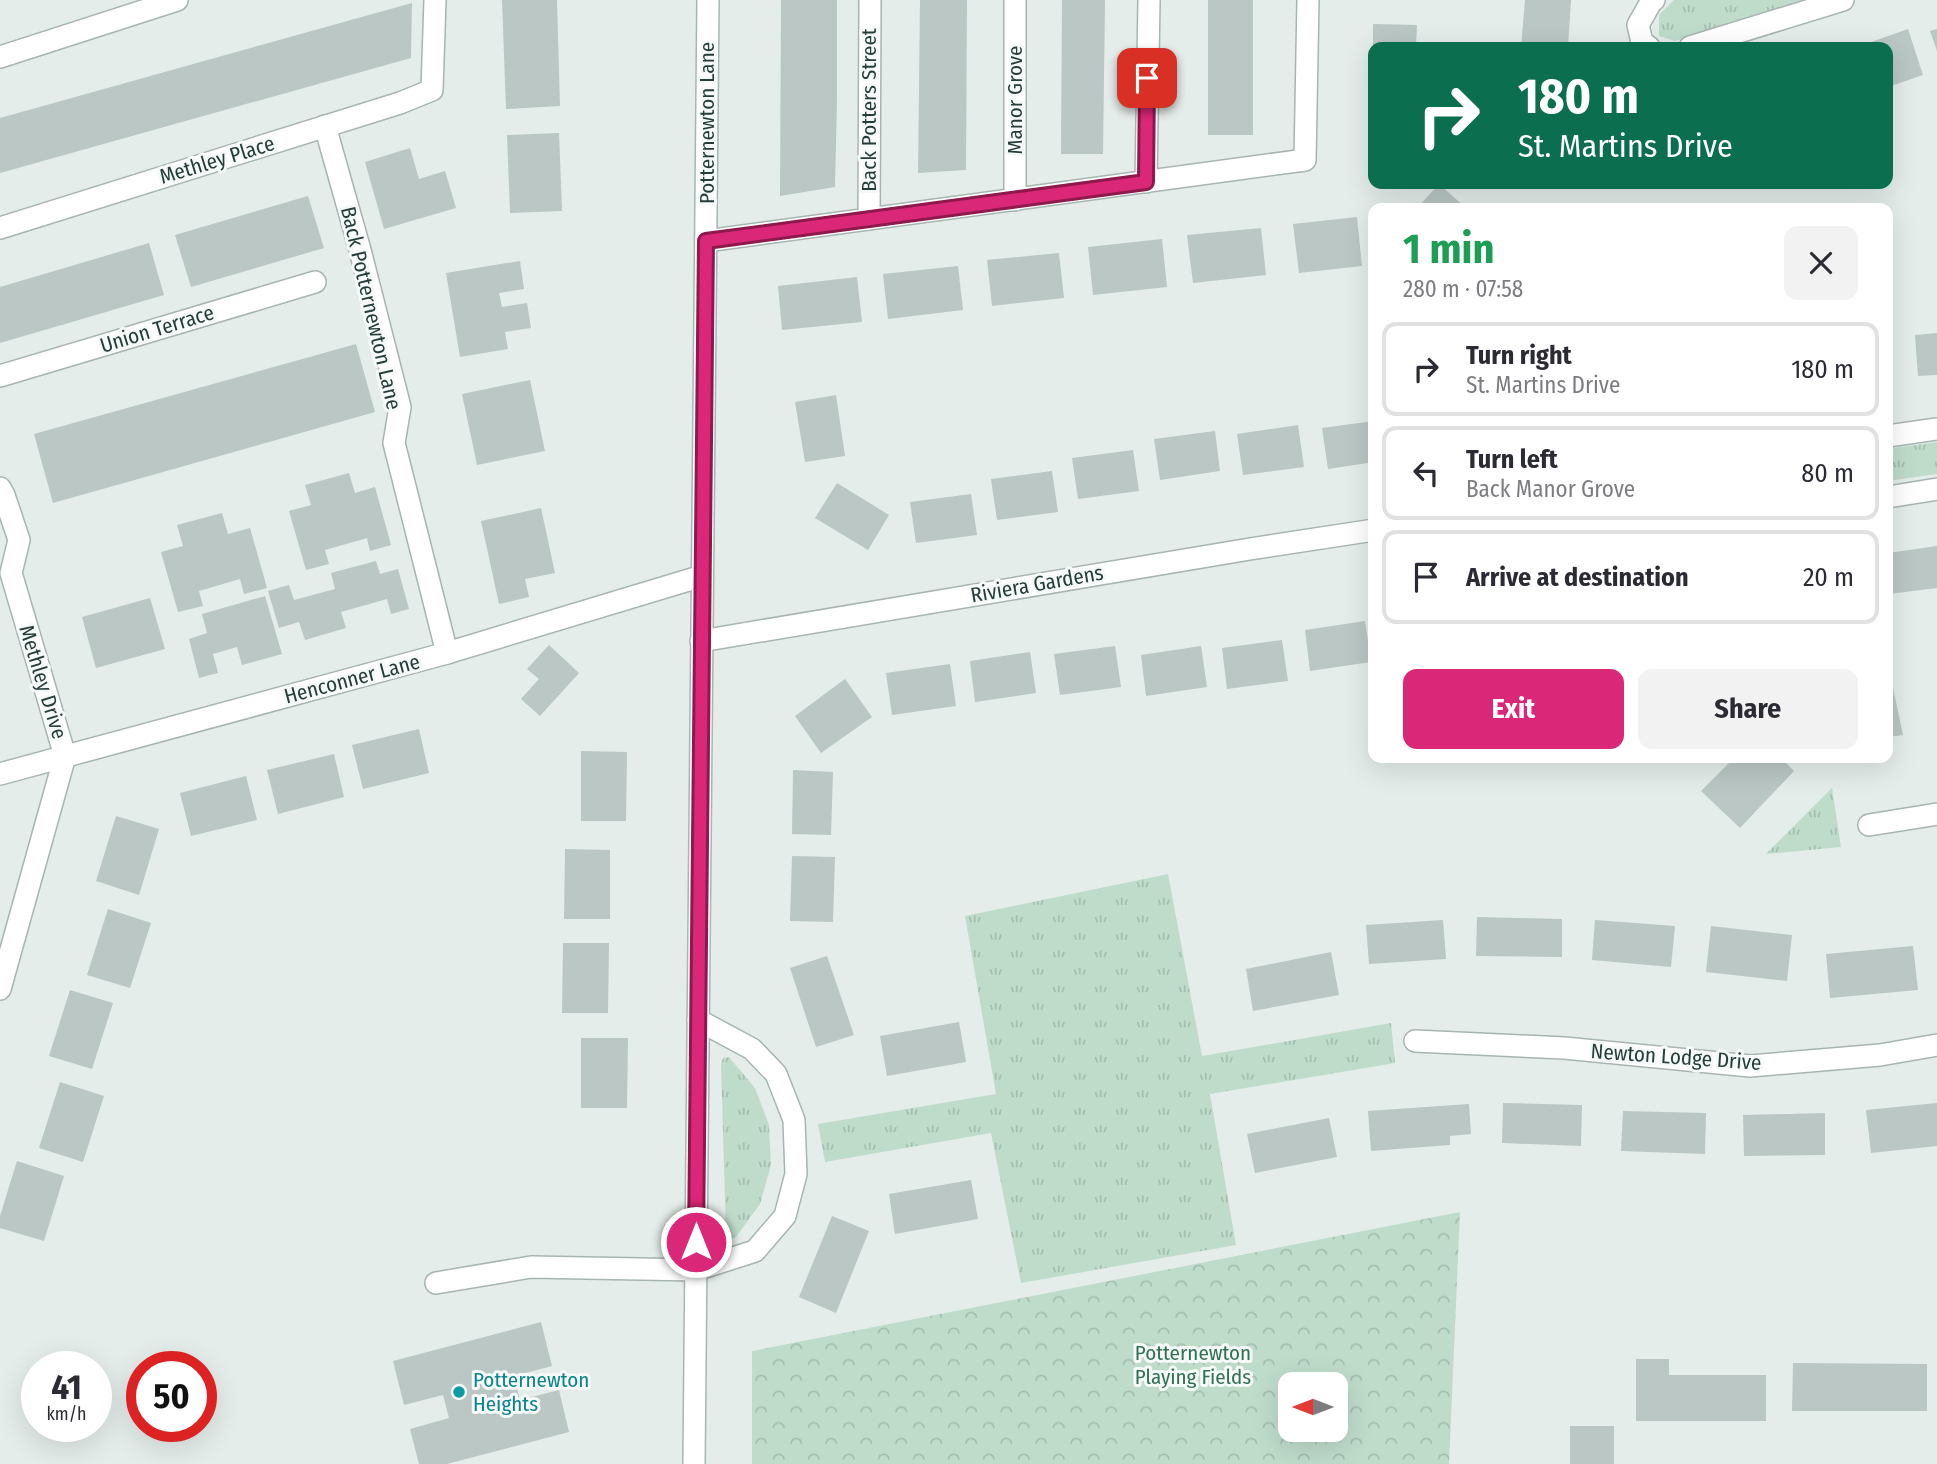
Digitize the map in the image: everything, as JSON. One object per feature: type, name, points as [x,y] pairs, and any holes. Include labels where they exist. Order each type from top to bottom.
[{"type":"street","points":[[0,57],[177,0]]},
{"type":"street","name":"Methley Place","points":[[0,228],[400,103],[432,90],[435,0]]},
{"type":"street","name":"Potternewton Lane","points":[[694,1464],[708,0]]},
{"type":"street","name":"Back Potters Street","points":[[869,219],[870,0]]},
{"type":"street","name":"Manor Grove","points":[[1014,200],[1015,0]]},
{"type":"street","points":[[1146,182],[1149,0]]},
{"type":"street","points":[[706,241],[1305,160],[1308,0]]},
{"type":"street","points":[[1642,42],[1638,25],[1654,0]]},
{"type":"street","points":[[1706,42],[1843,0]]},
{"type":"street","name":"Back Potternewton Lane","points":[[325,126],[400,407],[394,443],[447,653]]},
{"type":"street","name":"Union Terrace","points":[[0,376],[315,282]]},
{"type":"street","points":[[1893,435],[1937,429]]},
{"type":"street","name":"Methley Drive","points":[[0,488],[19,540],[6,575],[65,755]]},
{"type":"street","points":[[1893,496],[1937,489]]},
{"type":"street","name":"Riviera Gardens","points":[[701,641],[1368,531]]},
{"type":"street","name":"Henconner Lane","points":[[0,774],[447,653],[702,576]]},
{"type":"street","points":[[0,989],[65,755]]},
{"type":"street","points":[[1869,825],[1937,814]]},
{"type":"street","points":[[436,1283],[531,1267],[696,1270],[755,1251],[785,1216],[796,1174],[794,1120],[776,1074],[752,1049],[698,1020]]},
{"type":"street","name":"Newton Lodge Drive","points":[[1415,1041],[1564,1048],[1750,1066],[1880,1055],[1937,1045]]},
{"type":"green space","points":[[1674,0],[1804,0],[1675,41],[1659,36],[1659,15]]},
{"type":"green space","points":[[1937,442],[1937,474],[1893,480],[1893,448]]},
{"type":"green space","points":[[1832,788],[1841,847],[1766,854]]},
{"type":"green space","points":[[1168,874],[1202,1056],[1391,1023],[1395,1063],[1210,1094],[1236,1245],[1021,1283],[991,1133],[825,1162],[818,1124],[996,1094],[965,916]]},
{"type":"green space","points":[[729,1057],[755,1088],[769,1125],[771,1165],[760,1204],[736,1237],[730,1239],[726,1235],[721,1065],[723,1058]]},
{"type":"green space","name":"Potternewton Playing Fields","points":[[1460,1212],[1449,1464],[752,1464],[752,1351]]},
{"type":"building","points":[[502,0],[557,0],[560,106],[506,109]]},
{"type":"building","points":[[781,0],[837,0],[837,99],[835,187],[780,196]]},
{"type":"building","points":[[920,0],[967,0],[966,170],[918,173]]},
{"type":"building","points":[[1062,0],[1105,0],[1103,154],[1061,154]]},
{"type":"building","points":[[1208,0],[1253,0],[1253,135],[1208,135]]},
{"type":"building","points":[[1525,0],[1571,0],[1568,42],[1521,42]]},
{"type":"building","points":[[412,3],[411,58],[0,173],[0,118]]},
{"type":"building","points":[[1373,24],[1417,25],[1416,42],[1373,42]]},
{"type":"building","points":[[1908,29],[1923,75],[1893,85],[1893,42],[1871,42]]},
{"type":"building","points":[[1937,29],[1937,51],[1930,31]]},
{"type":"building","points":[[559,133],[562,211],[510,213],[507,135]]},
{"type":"building","points":[[410,148],[419,179],[445,171],[456,208],[384,229],[365,162]]},
{"type":"building","points":[[1434,189],[1445,189],[1460,203],[1422,203]]},
{"type":"building","points":[[308,196],[324,248],[191,287],[175,235]]},
{"type":"building","points":[[1357,217],[1362,266],[1299,273],[1293,224]]},
{"type":"building","points":[[1261,228],[1266,275],[1193,283],[1187,235]]},
{"type":"building","points":[[1162,239],[1167,287],[1093,295],[1088,247]]},
{"type":"building","points":[[149,243],[164,295],[0,343],[0,287]]},
{"type":"building","points":[[1059,253],[1064,298],[992,306],[987,260]]},
{"type":"building","points":[[520,261],[524,289],[499,293],[502,307],[527,303],[531,328],[505,332],[508,349],[460,357],[446,273]]},
{"type":"building","points":[[958,266],[963,310],[888,319],[883,274]]},
{"type":"building","points":[[857,277],[862,322],[782,330],[778,286]]},
{"type":"building","points":[[1937,333],[1937,375],[1918,376],[1915,335]]},
{"type":"building","points":[[356,344],[375,412],[53,503],[34,434]]},
{"type":"building","points":[[530,380],[545,451],[477,465],[462,394]]},
{"type":"building","points":[[836,395],[845,456],[805,462],[795,402]]},
{"type":"building","points":[[1368,422],[1368,463],[1328,469],[1322,428]]},
{"type":"building","points":[[1298,425],[1304,467],[1243,475],[1237,434]]},
{"type":"building","points":[[1215,431],[1220,471],[1160,480],[1154,439]]},
{"type":"building","points":[[1133,450],[1139,491],[1078,499],[1072,458]]},
{"type":"building","points":[[1052,471],[1058,512],[997,520],[991,479]]},
{"type":"building","points":[[349,473],[355,493],[375,487],[391,545],[370,551],[367,538],[325,550],[329,564],[306,570],[289,511],[311,505],[305,485]]},
{"type":"building","points":[[837,483],[889,515],[868,550],[815,518]]},
{"type":"building","points":[[971,494],[977,535],[916,543],[910,502]]},
{"type":"building","points":[[541,508],[555,573],[525,579],[529,597],[499,604],[481,521]]},
{"type":"building","points":[[222,513],[228,534],[250,528],[267,588],[244,594],[240,579],[199,591],[203,606],[178,612],[161,552],[183,546],[177,525]]},
{"type":"building","points":[[1937,546],[1937,588],[1893,594],[1893,552]]},
{"type":"building","points":[[376,561],[380,574],[398,569],[409,609],[391,614],[387,599],[341,612],[346,628],[305,640],[299,622],[279,628],[268,591],[289,585],[294,600],[335,589],[331,573]]},
{"type":"building","points":[[265,596],[282,654],[242,665],[237,647],[213,654],[218,673],[199,678],[189,639],[207,633],[202,614]]},
{"type":"building","points":[[150,598],[165,649],[96,668],[82,617]]},
{"type":"building","points":[[1365,621],[1368,662],[1310,671],[1305,630]]},
{"type":"building","points":[[1282,640],[1288,681],[1227,689],[1222,648]]},
{"type":"building","points":[[549,645],[579,673],[540,716],[521,699],[539,679],[527,669]]},
{"type":"building","points":[[1115,646],[1121,687],[1060,695],[1054,654]]},
{"type":"building","points":[[1201,646],[1207,687],[1146,696],[1141,655]]},
{"type":"building","points":[[1030,652],[1036,693],[975,702],[970,661]]},
{"type":"building","points":[[950,664],[956,706],[892,715],[886,673]]},
{"type":"building","points":[[845,679],[872,717],[821,753],[795,716]]},
{"type":"building","points":[[1893,688],[1903,735],[1893,736]]},
{"type":"building","points":[[419,729],[429,773],[363,789],[352,745]]},
{"type":"building","points":[[581,751],[627,752],[626,821],[581,821]]},
{"type":"building","points":[[334,754],[344,797],[278,814],[267,770]]},
{"type":"building","points":[[1729,763],[1786,763],[1794,771],[1740,828],[1701,791]]},
{"type":"building","points":[[793,770],[833,772],[831,835],[792,834]]},
{"type":"building","points":[[246,776],[257,820],[191,836],[180,793]]},
{"type":"building","points":[[116,816],[159,829],[139,895],[96,881]]},
{"type":"building","points":[[565,849],[610,850],[610,919],[564,919]]},
{"type":"building","points":[[792,856],[835,857],[833,922],[790,921]]},
{"type":"building","points":[[108,909],[151,923],[130,988],[87,975]]},
{"type":"building","points":[[1477,917],[1562,919],[1562,957],[1476,956]]},
{"type":"building","points":[[1443,920],[1446,959],[1369,964],[1366,925]]},
{"type":"building","points":[[1595,920],[1675,926],[1671,967],[1592,960]]},
{"type":"building","points":[[1711,926],[1792,935],[1787,981],[1706,972]]},
{"type":"building","points":[[563,943],[609,943],[608,1013],[562,1013]]},
{"type":"building","points":[[1913,946],[1918,990],[1830,998],[1826,954]]},
{"type":"building","points":[[1331,952],[1339,995],[1253,1011],[1246,969]]},
{"type":"building","points":[[827,956],[854,1035],[816,1047],[790,968]]},
{"type":"building","points":[[70,990],[113,1003],[92,1069],[49,1056]]},
{"type":"building","points":[[959,1022],[966,1062],[887,1076],[880,1036]]},
{"type":"building","points":[[581,1038],[628,1038],[627,1108],[581,1108]]},
{"type":"building","points":[[60,1082],[104,1096],[83,1162],[39,1148]]},
{"type":"building","points":[[1503,1103],[1582,1105],[1581,1146],[1502,1143]]},
{"type":"building","points":[[1937,1103],[1937,1146],[1871,1153],[1866,1110]]},
{"type":"building","points":[[1469,1104],[1471,1134],[1450,1136],[1450,1145],[1371,1151],[1368,1111]]},
{"type":"building","points":[[1623,1111],[1706,1113],[1705,1154],[1621,1151]]},
{"type":"building","points":[[1825,1113],[1825,1155],[1744,1156],[1743,1115]]},
{"type":"building","points":[[1329,1118],[1337,1157],[1255,1173],[1247,1134]]},
{"type":"building","points":[[17,1161],[64,1176],[44,1241],[0,1228],[0,1216]]},
{"type":"building","points":[[971,1180],[978,1219],[895,1234],[889,1194]]},
{"type":"building","points":[[832,1216],[869,1231],[836,1313],[799,1297]]},
{"type":"building","name":"Potternewton Heights","points":[[541,1322],[552,1366],[514,1376],[520,1400],[559,1390],[569,1432],[447,1464],[419,1464],[410,1429],[449,1418],[443,1395],[404,1405],[393,1361]]},
{"type":"building","points":[[1636,1359],[1669,1359],[1669,1375],[1766,1375],[1766,1421],[1636,1421]]},
{"type":"building","points":[[1793,1363],[1927,1364],[1927,1411],[1792,1411]]},
{"type":"building","points":[[1570,1426],[1614,1426],[1614,1464],[1570,1464]]},
{"type":"place","name":"Potternewton Heights","points":[[459,1392]]},
{"type":"route","points":[[696,1242],[706,241],[1146,182],[1147,78]]}]
